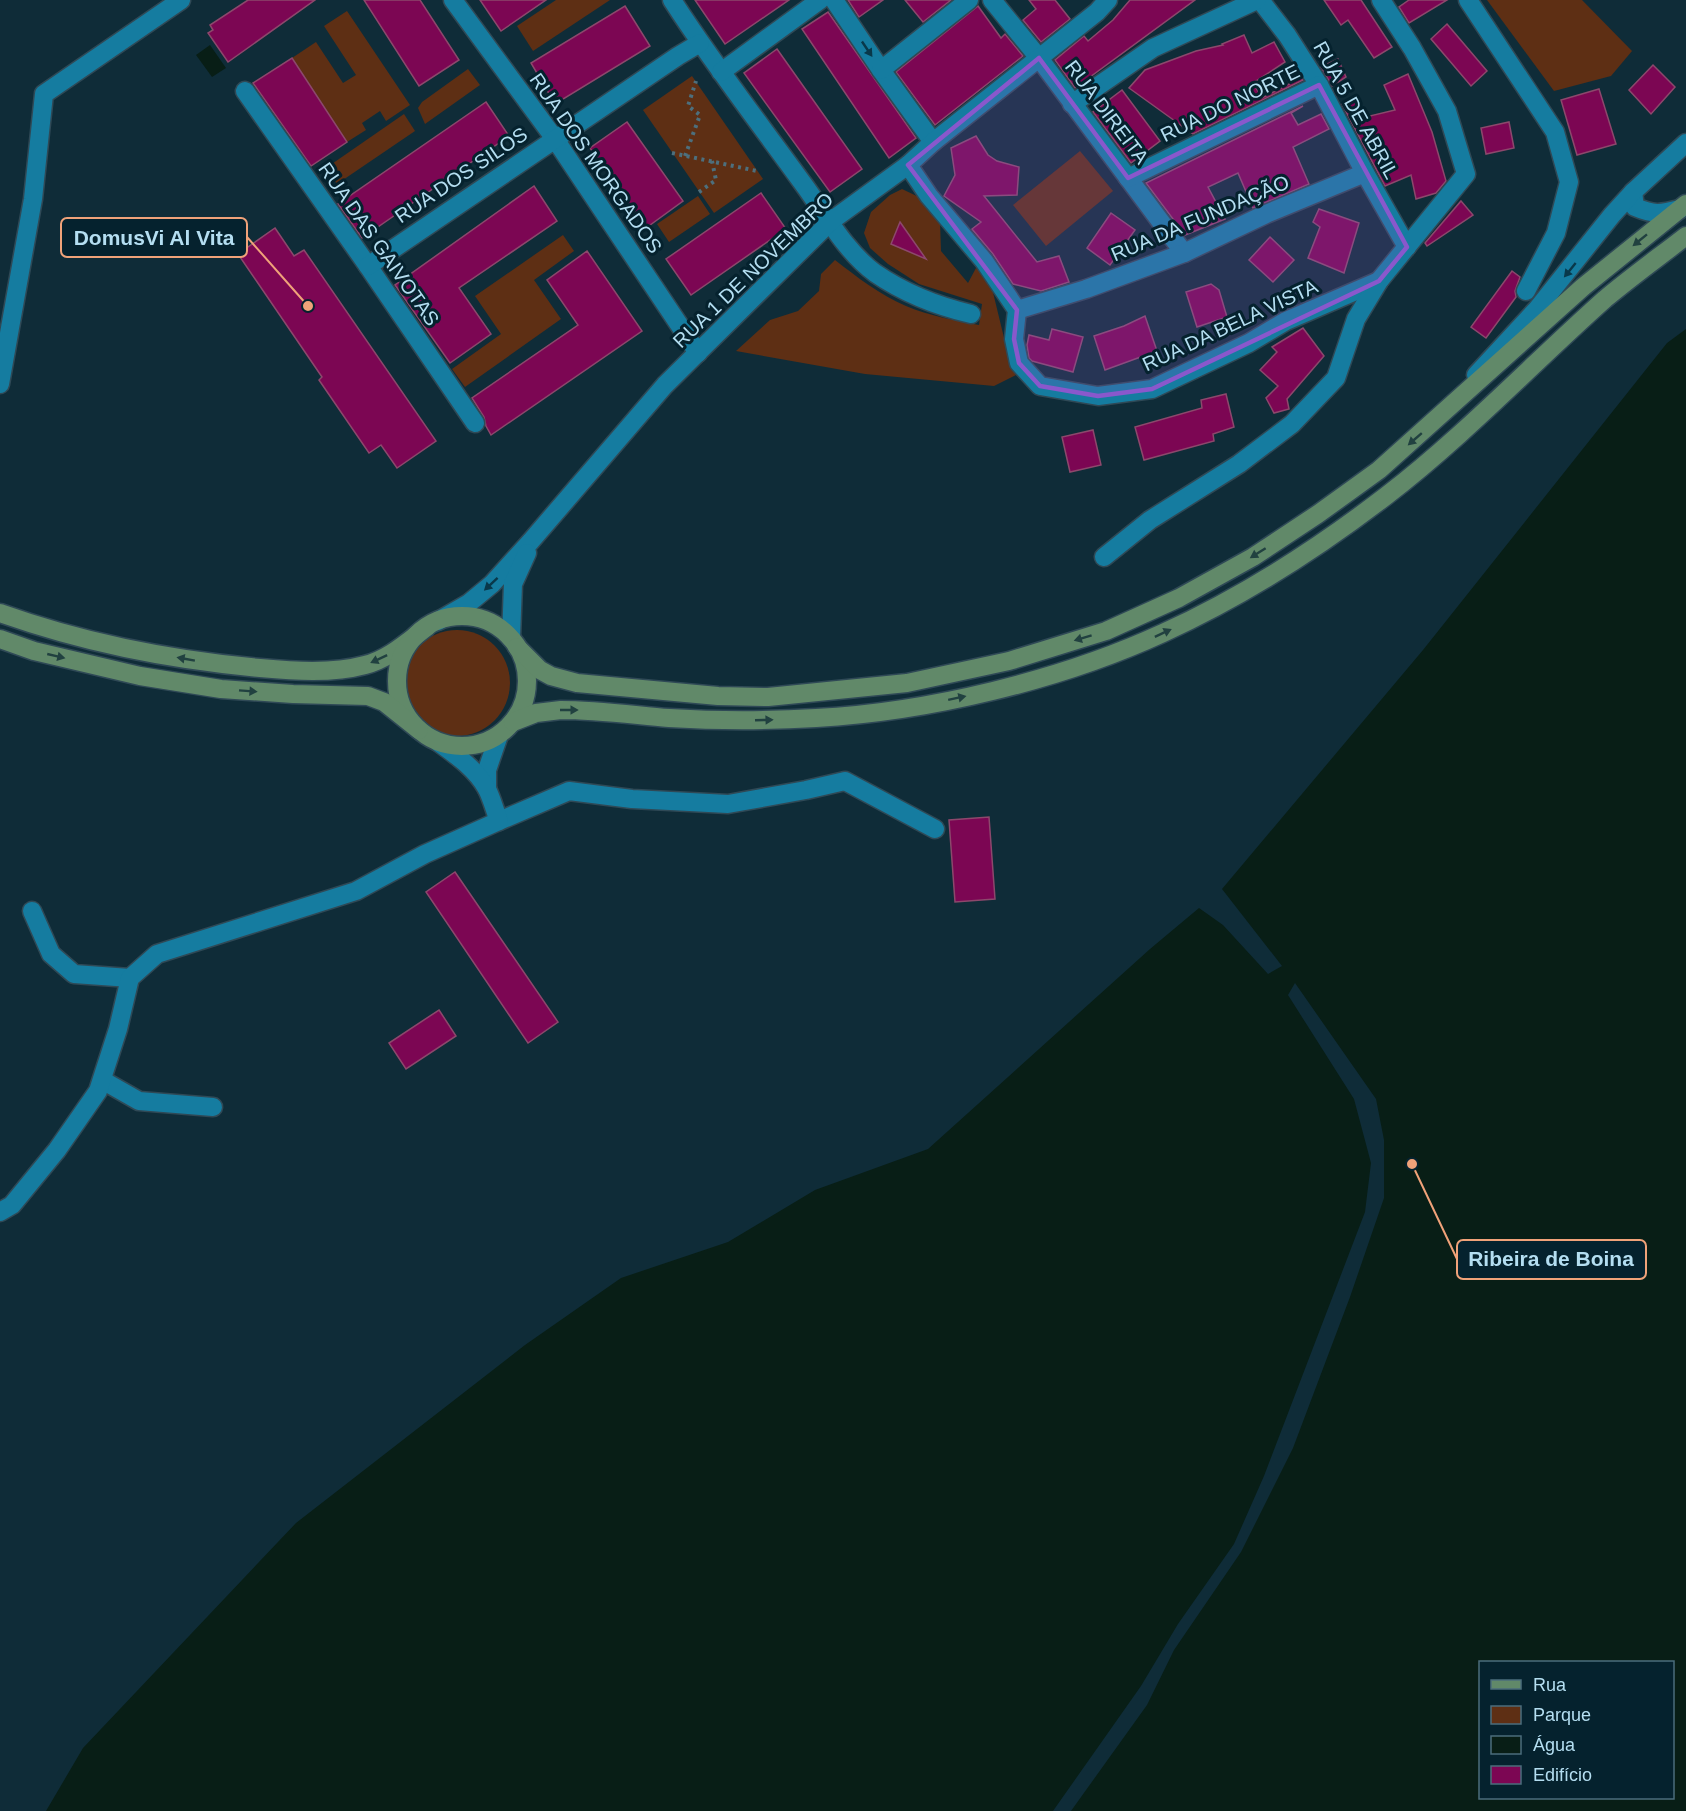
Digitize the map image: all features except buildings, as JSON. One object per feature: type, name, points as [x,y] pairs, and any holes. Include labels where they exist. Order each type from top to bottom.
[{"type":"main road","points":[[0,613],[126,649],[207,663],[290,670],[343,669],[365,665],[385,657],[433,624],[458,616],[477,618],[495,626],[514,642],[540,670],[551,676],[577,684],[717,696],[768,697],[907,683],[1009,662],[1106,631],[1179,598],[1253,557],[1318,514],[1371,476],[1583,287],[1683,206]]},
{"type":"main road","points":[[513,722],[536,713],[561,710],[746,721],[819,718],[909,708],[994,690],[1074,669],[1162,634],[1227,600],[1300,557],[1387,495],[1471,423],[1608,297],[1686,236]]},
{"type":"main road","points":[[419,730],[406,714],[399,696],[397,676],[402,657],[412,640],[433,624]]},
{"type":"main road","points":[[0,639],[33,651],[140,676],[221,689],[369,696],[384,702],[438,742],[459,746],[480,744],[499,735],[513,722],[523,705],[527,685],[525,665],[514,642]]},
{"type":"street","points":[[0,384],[33,199],[44,94],[181,0]]},
{"type":"street","name":"RUA DOS MORGADOS","points":[[453,0],[555,139],[698,353]]},
{"type":"street","points":[[672,0],[700,43],[852,253],[876,273],[914,295],[946,308],[971,314]]},
{"type":"street","points":[[721,72],[820,0]]},
{"type":"street","points":[[834,0],[933,142]]},
{"type":"street","points":[[881,70],[969,0]]},
{"type":"street","name":"RUA DIREITA","points":[[992,0],[1039,58],[1184,254]]},
{"type":"street","name":"RUA 1 DE NOVEMBRO","points":[[531,542],[665,385],[831,221],[908,165],[933,142],[1097,12],[1108,0]]},
{"type":"street","points":[[1072,104],[1153,48],[1258,0]]},
{"type":"street","name":"RUA 5 DE ABRIL","points":[[1258,0],[1287,35],[1319,85],[1407,247]]},
{"type":"street","points":[[1104,557],[1150,520],[1239,464],[1292,424],[1336,378],[1356,319],[1379,281],[1466,174],[1447,111],[1412,48],[1381,0]]},
{"type":"street","points":[[1468,0],[1555,132],[1569,182],[1556,233],[1526,291]]},
{"type":"street","name":"RUA DOS SILOS","points":[[368,266],[700,43]]},
{"type":"street","name":"RUA DO NORTE","points":[[1128,178],[1319,85]]},
{"type":"street","name":"RUA DAS GAIVOTAS","points":[[245,91],[475,423]]},
{"type":"street","points":[[1433,423],[1537,309],[1612,215],[1633,192],[1686,143]]},
{"type":"street","points":[[908,165],[929,196],[984,261],[1017,310]]},
{"type":"street","name":"RUA DA FUNDAÇÃO","points":[[1017,310],[1086,289],[1184,254],[1266,214],[1365,173]]},
{"type":"street","points":[[1633,192],[1635,207],[1648,213],[1658,215],[1683,206]]},
{"type":"street","name":"RUA DA BELA VISTA","points":[[1017,310],[1014,339],[1019,363],[1040,386],[1098,396],[1152,389],[1249,343],[1286,321],[1379,281]]},
{"type":"street","points":[[514,642],[513,584],[531,542]]},
{"type":"street","points":[[433,624],[469,603],[492,584],[531,542]]},
{"type":"street","points":[[487,789],[487,770],[499,735]]},
{"type":"street","points":[[438,742],[462,759],[487,789],[499,822]]},
{"type":"street","points":[[0,1212],[12,1205],[57,1150],[98,1091],[118,1029],[130,978],[157,954],[356,891],[424,854],[569,791],[632,799],[728,804],[845,781],[935,829]]},
{"type":"street","points":[[32,911],[51,954],[74,974],[130,978]]},
{"type":"street","points":[[102,1080],[139,1101],[213,1107]]},
{"type":"path","points":[[685,156],[699,115],[688,106],[696,81]]},
{"type":"path","points":[[672,153],[757,171]]},
{"type":"path","points":[[699,192],[716,180],[712,161]]},
{"type":"highlighted area","points":[[1039,58],[1128,178],[1319,85],[1407,247],[1379,281],[1152,389],[1098,396],[1040,386],[1019,363],[1014,339],[1017,310],[908,165]]},
{"type":"green space","points":[[556,0],[610,0],[533,51],[517,26]]},
{"type":"green space","points":[[1487,0],[1582,0],[1632,51],[1611,76],[1554,91]]},
{"type":"green space","points":[[347,11],[410,105],[386,121],[380,111],[362,123],[366,130],[347,142],[292,58],[316,42],[343,83],[356,75],[324,26]]},
{"type":"green space","points":[[468,69],[480,85],[425,124],[418,108],[422,102]]},
{"type":"green space","points":[[692,76],[763,179],[714,213],[643,110]]},
{"type":"green space","points":[[404,114],[415,131],[337,184],[326,168]]},
{"type":"green space","points":[[1080,151],[1113,191],[1046,246],[1013,205]]},
{"type":"green space","points":[[902,189],[923,199],[940,221],[941,251],[968,283],[976,268],[990,280],[1006,346],[1016,375],[994,386],[865,374],[736,351],[770,320],[798,311],[819,291],[821,274],[835,260],[896,302],[933,315],[979,325],[982,304],[919,284],[888,264],[870,248],[864,233],[871,212],[890,195]]},
{"type":"green space","points":[[698,196],[710,214],[669,242],[657,224]]},
{"type":"green space","points":[[563,235],[574,251],[534,280],[561,319],[465,387],[452,369],[501,334],[475,296]]},
{"type":"green space","points":[[457,630],[477,634],[494,646],[506,663],[510,683],[506,703],[494,720],[477,732],[457,736],[437,732],[420,720],[408,703],[404,683],[408,663],[420,646],[437,634]]},
{"type":"water","points":[[210,45],[226,68],[212,77],[196,55]]},
{"type":"water","points":[[1686,329],[1686,1811],[1071,1811],[1147,1705],[1174,1650],[1241,1552],[1293,1448],[1350,1297],[1384,1198],[1384,1140],[1376,1099],[1295,983],[1288,995],[1354,1099],[1371,1163],[1365,1212],[1264,1476],[1234,1544],[1178,1624],[1141,1686],[1053,1811],[46,1811],[83,1748],[296,1523],[525,1345],[621,1278],[728,1242],[815,1190],[928,1149],[1150,949],[1199,908],[1223,925],[1268,974],[1282,966],[1222,889],[1423,650],[1667,343]]},
{"type":"place","name":"DomusVi Al Vita","points":[[308,306]]},
{"type":"place","name":"Ribeira de Boina","points":[[1412,1164]]}]
